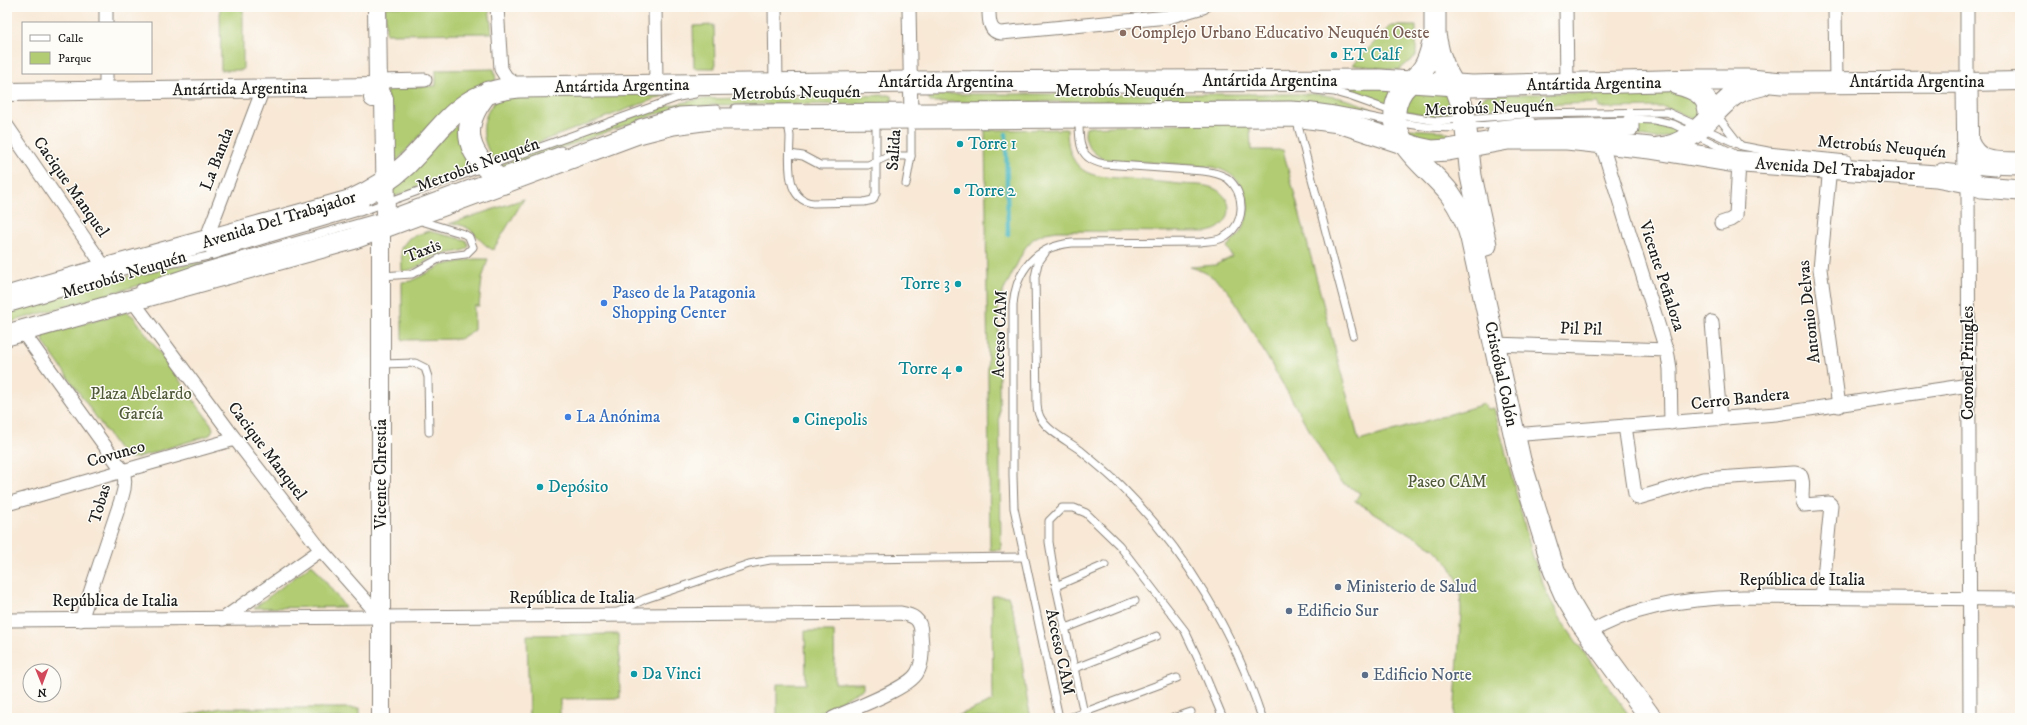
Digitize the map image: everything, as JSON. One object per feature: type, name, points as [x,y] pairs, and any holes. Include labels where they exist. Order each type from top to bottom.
[{"type":"main road","name":"Vicente Chrestia","points":[[377,7],[378,84],[384,99],[380,206],[381,718]]},
{"type":"main road","name":"Cristóbal Colón","points":[[1434,7],[1435,35],[1441,59],[1455,86],[1462,104],[1501,344],[1521,434],[1540,483],[1566,564],[1595,630],[1651,718]]},
{"type":"main road","name":"Cristóbal Colón","points":[[1435,35],[1426,65],[1400,93],[1395,117],[1397,134],[1404,144],[1450,194],[1466,221],[1501,344]]},
{"type":"main road","name":"Antártida Argentina","points":[[519,87],[776,84],[910,89],[1372,80],[1455,86],[1750,80],[1792,83],[2020,82]]},
{"type":"main road","name":"Antártida Argentina","points":[[7,92],[106,82],[263,89],[378,84]]},
{"type":"main road","points":[[1666,82],[1693,89],[1705,118]]},
{"type":"main road","name":"Coronel Pringles","points":[[1968,82],[1968,176]]},
{"type":"main road","points":[[1467,138],[1475,151],[1495,140],[1552,138],[1650,148],[1674,145],[1686,140],[1705,118],[1743,90],[1764,85],[1792,83]]},
{"type":"main road","name":"Avenida Del Trabajador","points":[[15,333],[132,295],[325,247],[380,206],[407,164],[452,114],[476,97],[489,92],[519,87]]},
{"type":"main road","points":[[489,92],[475,110],[469,133],[474,152],[494,175]]},
{"type":"main road","name":"Antártida Argentina","points":[[494,175],[661,126],[710,119],[876,117],[911,112],[1079,116],[1295,116],[1339,122],[1404,144],[1436,151],[1467,138]]},
{"type":"main road","points":[[1968,142],[1974,154],[1980,158],[2013,168]]},
{"type":"main road","name":"Avenida Del Trabajador","points":[[1650,148],[1698,158],[1740,154],[1776,163],[1925,175],[1968,176],[1982,187],[2020,190]]},
{"type":"main road","name":"Avenida Del Trabajador","points":[[7,297],[120,271],[209,247],[352,200],[380,206],[410,218],[494,175]]},
{"type":"main road","name":"Cristóbal Colón","points":[[1595,630],[1666,718]]},
{"type":"street","points":[[106,7],[106,22]]},
{"type":"street","points":[[497,7],[501,68],[506,77],[519,87]]},
{"type":"street","points":[[655,7],[656,85]]},
{"type":"street","points":[[775,7],[776,84]]},
{"type":"street","points":[[909,7],[911,112]]},
{"type":"street","points":[[989,7],[992,29],[997,33],[1005,33],[1168,17],[1203,7]]},
{"type":"street","points":[[1566,7],[1567,84]]},
{"type":"street","points":[[1835,7],[1836,82]]},
{"type":"street","name":"Coronel Pringles","points":[[1967,7],[1968,82]]},
{"type":"street","name":"Antártida Argentina","points":[[378,84],[425,80]]},
{"type":"street","name":"La Banda","points":[[209,247],[263,89]]},
{"type":"street","points":[[1624,124],[1632,124],[1632,129],[1494,132],[1533,126],[1624,124]]},
{"type":"street","name":"Cacique Manquel","points":[[7,126],[120,271]]},
{"type":"street","name":"Vicente Peñaloza","points":[[1601,142],[1667,350],[1670,369],[1671,423]]},
{"type":"street","points":[[1720,223],[1730,220],[1736,216],[1740,154]]},
{"type":"street","name":"Antonio Delvas","points":[[1830,168],[1820,269],[1838,406]]},
{"type":"street","name":"Coronel Pringles","points":[[1968,176],[1970,718]]},
{"type":"street","points":[[359,202],[362,205],[361,208],[209,247],[211,245],[359,202]]},
{"type":"street","points":[[366,224],[370,227],[368,230],[219,273],[218,266],[366,224]]},
{"type":"street","name":"Cacique Manquel","points":[[132,295],[235,439],[321,550],[380,617]]},
{"type":"street","points":[[1712,322],[1720,419]]},
{"type":"street","name":"Tobas","points":[[15,333],[123,471],[124,491],[81,620]]},
{"type":"street","name":"Pil Pil","points":[[1501,344],[1667,350]]},
{"type":"street","name":"Cerro Bandera","points":[[1521,434],[1720,419],[1838,406],[1968,385]]},
{"type":"street","points":[[1625,426],[1635,494],[1638,498],[1702,478],[1796,473],[1801,476],[1804,505],[1829,503],[1831,505],[1822,598]]},
{"type":"street","name":"Covunco","points":[[7,504],[235,439]]},
{"type":"street","points":[[223,619],[321,550]]},
{"type":"street","name":"República de Italia","points":[[1595,630],[1612,620],[1659,607],[1700,599],[1743,597],[2020,600]]},
{"type":"street","name":"República de Italia","points":[[7,620],[900,613],[914,617],[918,621],[921,633],[922,659],[917,673],[907,683],[833,718]]},
{"type":"lane","name":"Metrobús Neuquén","points":[[1306,90],[1343,94],[1395,117]]},
{"type":"lane","name":"Metrobús Neuquén","points":[[380,206],[494,175],[679,97],[702,94]]},
{"type":"lane","name":"Metrobús Neuquén","points":[[631,126],[666,114],[691,109],[911,112],[1297,106],[1395,117],[1439,127],[1467,138],[1535,121],[1643,119],[1664,121],[1705,118]]},
{"type":"lane","name":"Salida","points":[[906,184],[911,156],[911,112]]},
{"type":"lane","name":"Acceso CAM","points":[[1059,718],[1014,508],[1013,305],[1017,281],[1033,260],[1051,247],[1072,243],[1201,242],[1217,240],[1233,230],[1237,225],[1241,213],[1241,200],[1235,188],[1225,177],[1218,174],[1203,171],[1104,164],[1088,158],[1080,144],[1079,116]]},
{"type":"lane","points":[[1295,116],[1353,335]]},
{"type":"lane","points":[[779,118],[789,129],[790,178],[793,186],[803,199],[814,203],[864,202],[873,200],[876,193],[876,117]]},
{"type":"lane","name":"Metrobús Neuquén","points":[[1705,118],[1721,138],[1740,154],[1778,153],[1856,160]]},
{"type":"lane","name":"Metrobús Neuquén","points":[[1705,118],[1736,154],[1776,163]]},
{"type":"lane","points":[[1705,118],[1733,137],[1740,154]]},
{"type":"lane","name":"Metrobús Neuquén","points":[[7,309],[120,271],[223,253],[380,206],[494,175],[566,149]]},
{"type":"lane","points":[[790,154],[806,157],[820,165],[868,165],[888,156],[911,156]]},
{"type":"lane","name":"Metrobús Neuquén","points":[[1932,166],[1979,179],[1997,180]]},
{"type":"lane","name":"Metrobús Neuquén","points":[[1968,176],[2013,168]]},
{"type":"lane","name":"Taxis","points":[[381,276],[412,274],[442,257],[466,254],[473,246],[469,237],[464,234],[410,218]]},
{"type":"lane","points":[[1051,247],[1042,256],[1035,270],[1037,403],[1040,418],[1051,429],[1104,470],[1136,502],[1168,542],[1207,598],[1224,626],[1247,676],[1262,718]]},
{"type":"lane","points":[[381,364],[415,363],[421,364],[425,368],[428,377],[428,432]]},
{"type":"lane","points":[[1084,715],[1064,629],[1049,542],[1049,521],[1062,508],[1074,508],[1086,513],[1119,545],[1185,631],[1223,718]]},
{"type":"lane","points":[[610,616],[645,600],[760,562],[1024,557]]},
{"type":"lane","points":[[1056,586],[1105,565]]},
{"type":"lane","points":[[1064,629],[1136,601]]},
{"type":"lane","points":[[1073,669],[1157,636]]},
{"type":"lane","points":[[1069,718],[1084,715],[1177,678]]},
{"type":"lane","points":[[1173,718],[1191,712]]},
{"type":"green space","points":[[220,7],[243,7],[243,70],[221,70]]},
{"type":"green space","points":[[385,7],[489,7],[492,33],[386,34]]},
{"type":"green space","points":[[714,25],[715,68],[694,68],[693,26]]},
{"type":"green space","points":[[1390,26],[1416,26],[1416,56],[1399,70],[1353,65]]},
{"type":"green space","points":[[494,69],[496,80],[435,119],[393,165],[386,87],[436,86],[436,70]]},
{"type":"green space","points":[[1325,85],[1398,85],[1389,107]]},
{"type":"green space","points":[[684,88],[494,159],[486,144],[484,136],[485,119],[488,111],[499,98]]},
{"type":"green space","points":[[1669,91],[1688,98],[1695,104],[1699,114],[1694,120],[1674,110],[1662,107],[1599,108],[1598,103],[1493,106],[1493,111],[1481,111],[1479,107],[1480,100],[1487,95]]},
{"type":"green space","points":[[1411,92],[1442,92],[1451,99],[1455,116],[1432,117],[1405,110]]},
{"type":"green space","points":[[933,94],[1316,94],[1349,100],[1379,114],[1330,105],[1300,102],[930,102],[928,97]]},
{"type":"green space","points":[[892,96],[893,102],[889,104],[713,105],[682,108],[657,114],[509,167],[501,169],[499,167],[502,164],[655,109],[699,99]]},
{"type":"green space","name":"Paseo CAM","points":[[1250,121],[1251,150],[1283,150],[1359,441],[1484,404],[1488,409],[1494,408],[1532,554],[1546,592],[1563,623],[1631,718],[1454,718],[1461,612],[1458,581],[1448,563],[1433,548],[1355,501],[1360,493],[1339,481],[1231,295],[1213,277],[1190,267],[1215,265],[1232,257],[1227,246],[1237,236],[1244,225],[1247,213],[1247,201],[1244,190],[1237,180],[1227,172],[1213,167],[1104,159],[1092,150],[1085,137],[1086,127]]},
{"type":"green space","points":[[1632,124],[1661,125],[1683,133],[1656,139],[1635,135],[1558,130]]},
{"type":"green space","points":[[457,125],[460,145],[470,168],[391,198],[386,190]]},
{"type":"green space","points":[[1067,129],[1070,152],[1075,162],[1083,170],[1105,177],[1201,185],[1213,188],[1221,193],[1227,200],[1229,213],[1222,225],[1217,229],[1208,232],[1057,231],[1045,233],[1034,238],[1025,248],[998,302],[1001,550],[990,550],[985,130]]},
{"type":"green space","points":[[1408,129],[1444,131],[1449,134],[1447,142],[1415,140],[1407,131]]},
{"type":"green space","points":[[524,199],[493,250],[464,226],[449,224]]},
{"type":"green space","points":[[428,231],[466,240],[469,246],[467,249],[439,255],[417,267],[402,271],[401,248],[409,238]]},
{"type":"green space","points":[[474,259],[488,259],[482,279],[479,306],[474,306],[474,330],[460,339],[402,340],[402,282],[411,281],[443,265]]},
{"type":"green space","points":[[213,261],[137,286],[7,323],[7,312],[135,275],[187,264]]},
{"type":"green space","name":"Plaza Abelardo García","points":[[127,312],[134,317],[211,424],[213,429],[210,435],[136,458],[128,458],[122,454],[44,343],[43,337],[45,334]]},
{"type":"green space","points":[[312,564],[345,607],[254,608]]},
{"type":"green space","points":[[992,596],[1008,596],[1013,611],[1017,625],[1025,687],[1031,718],[952,718],[993,701]]},
{"type":"green space","points":[[805,631],[834,631],[835,683],[863,683],[863,689],[808,718],[777,718],[777,684],[806,684]]},
{"type":"green space","points":[[619,634],[620,698],[560,699],[560,718],[529,718],[527,635]]},
{"type":"green space","points":[[221,708],[360,708],[360,718],[172,718]]},
{"type":"waterway","points":[[1006,134],[1008,234]]},
{"type":"place","name":"Complejo Urbano Educativo Neuquén Oeste","points":[[1123,33]]},
{"type":"place","name":"ET Calf","points":[[1334,55]]},
{"type":"place","name":"Torre 1","points":[[960,144]]},
{"type":"place","name":"Torre 2","points":[[957,191]]},
{"type":"place","name":"Torre 3","points":[[958,284]]},
{"type":"place","name":"Paseo de la Patagonia Shopping Center","points":[[604,303]]},
{"type":"place","name":"Torre 4","points":[[959,369]]},
{"type":"place","name":"La Anónima","points":[[568,417]]},
{"type":"place","name":"Cinepolis","points":[[796,420]]},
{"type":"place","name":"Depósito","points":[[540,487]]},
{"type":"place","name":"Ministerio de Salud","points":[[1338,587]]},
{"type":"place","name":"Edificio Sur","points":[[1289,611]]},
{"type":"place","name":"Da Vinci","points":[[634,674]]},
{"type":"place","name":"Edificio Norte","points":[[1365,675]]}]
